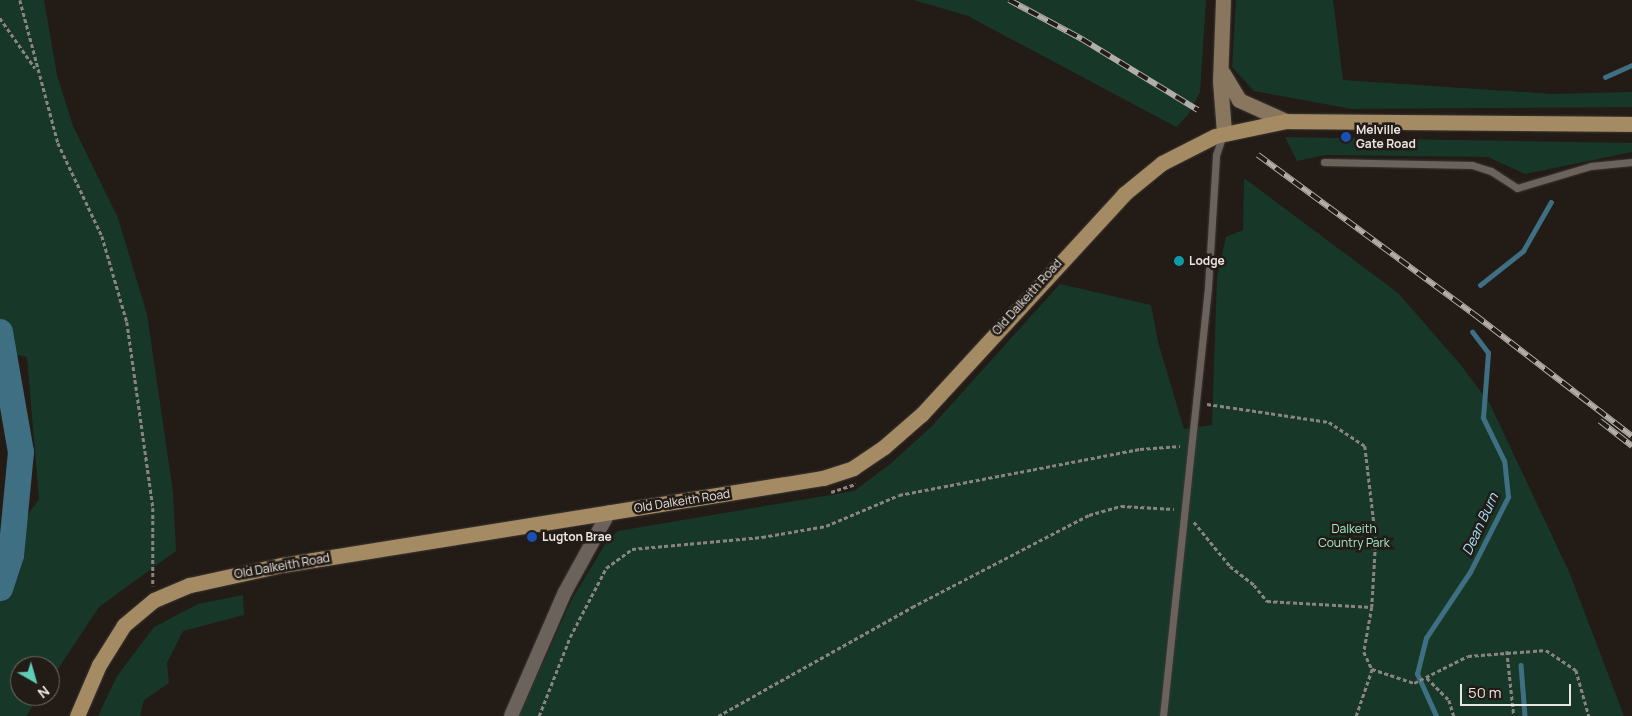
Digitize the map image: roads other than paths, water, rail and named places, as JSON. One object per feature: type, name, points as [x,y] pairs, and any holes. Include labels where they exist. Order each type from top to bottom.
[{"type":"main road","name":"Old Dalkeith Road","points":[[77,716],[112,643],[134,615],[154,600],[220,576],[824,478],[862,462],[922,414],[1124,194],[1162,163],[1224,132],[1286,121],[1632,124]]},
{"type":"street","points":[[1223,0],[1220,62],[1224,132]]},
{"type":"street","points":[[1220,62],[1225,80],[1239,100],[1286,121]]},
{"type":"street","points":[[511,716],[565,592],[608,512]]},
{"type":"lane","points":[[1163,716],[1208,287],[1216,155],[1224,132]]},
{"type":"lane","points":[[1324,162],[1472,164],[1491,171],[1517,188],[1591,166],[1632,162]]},
{"type":"waterway","name":"Dean Burn","points":[[1605,77],[1632,65]]},
{"type":"waterway","name":"Dean Burn","points":[[1480,285],[1523,251],[1551,202]]},
{"type":"waterway","points":[[0,332],[21,452],[11,555],[0,588]]},
{"type":"waterway","name":"Dean Burn","points":[[1436,716],[1417,674],[1426,638],[1470,572],[1508,497],[1504,461],[1483,418],[1488,353],[1472,332]]},
{"type":"waterway","points":[[1521,665],[1525,716]]},
{"type":"railway","points":[[1009,0],[1082,39],[1198,110]]},
{"type":"railway","points":[[1258,155],[1475,315],[1632,436]]},
{"type":"railway","points":[[1600,421],[1632,446]]},
{"type":"place","name":"Melville Gate Road","points":[[1346,137]]},
{"type":"place","name":"Lodge","points":[[1179,261]]},
{"type":"place","name":"Lugton Brae","points":[[532,537]]},
{"type":"park label","name":"Dalkeith Country Park","points":[[1354,536]]}]
